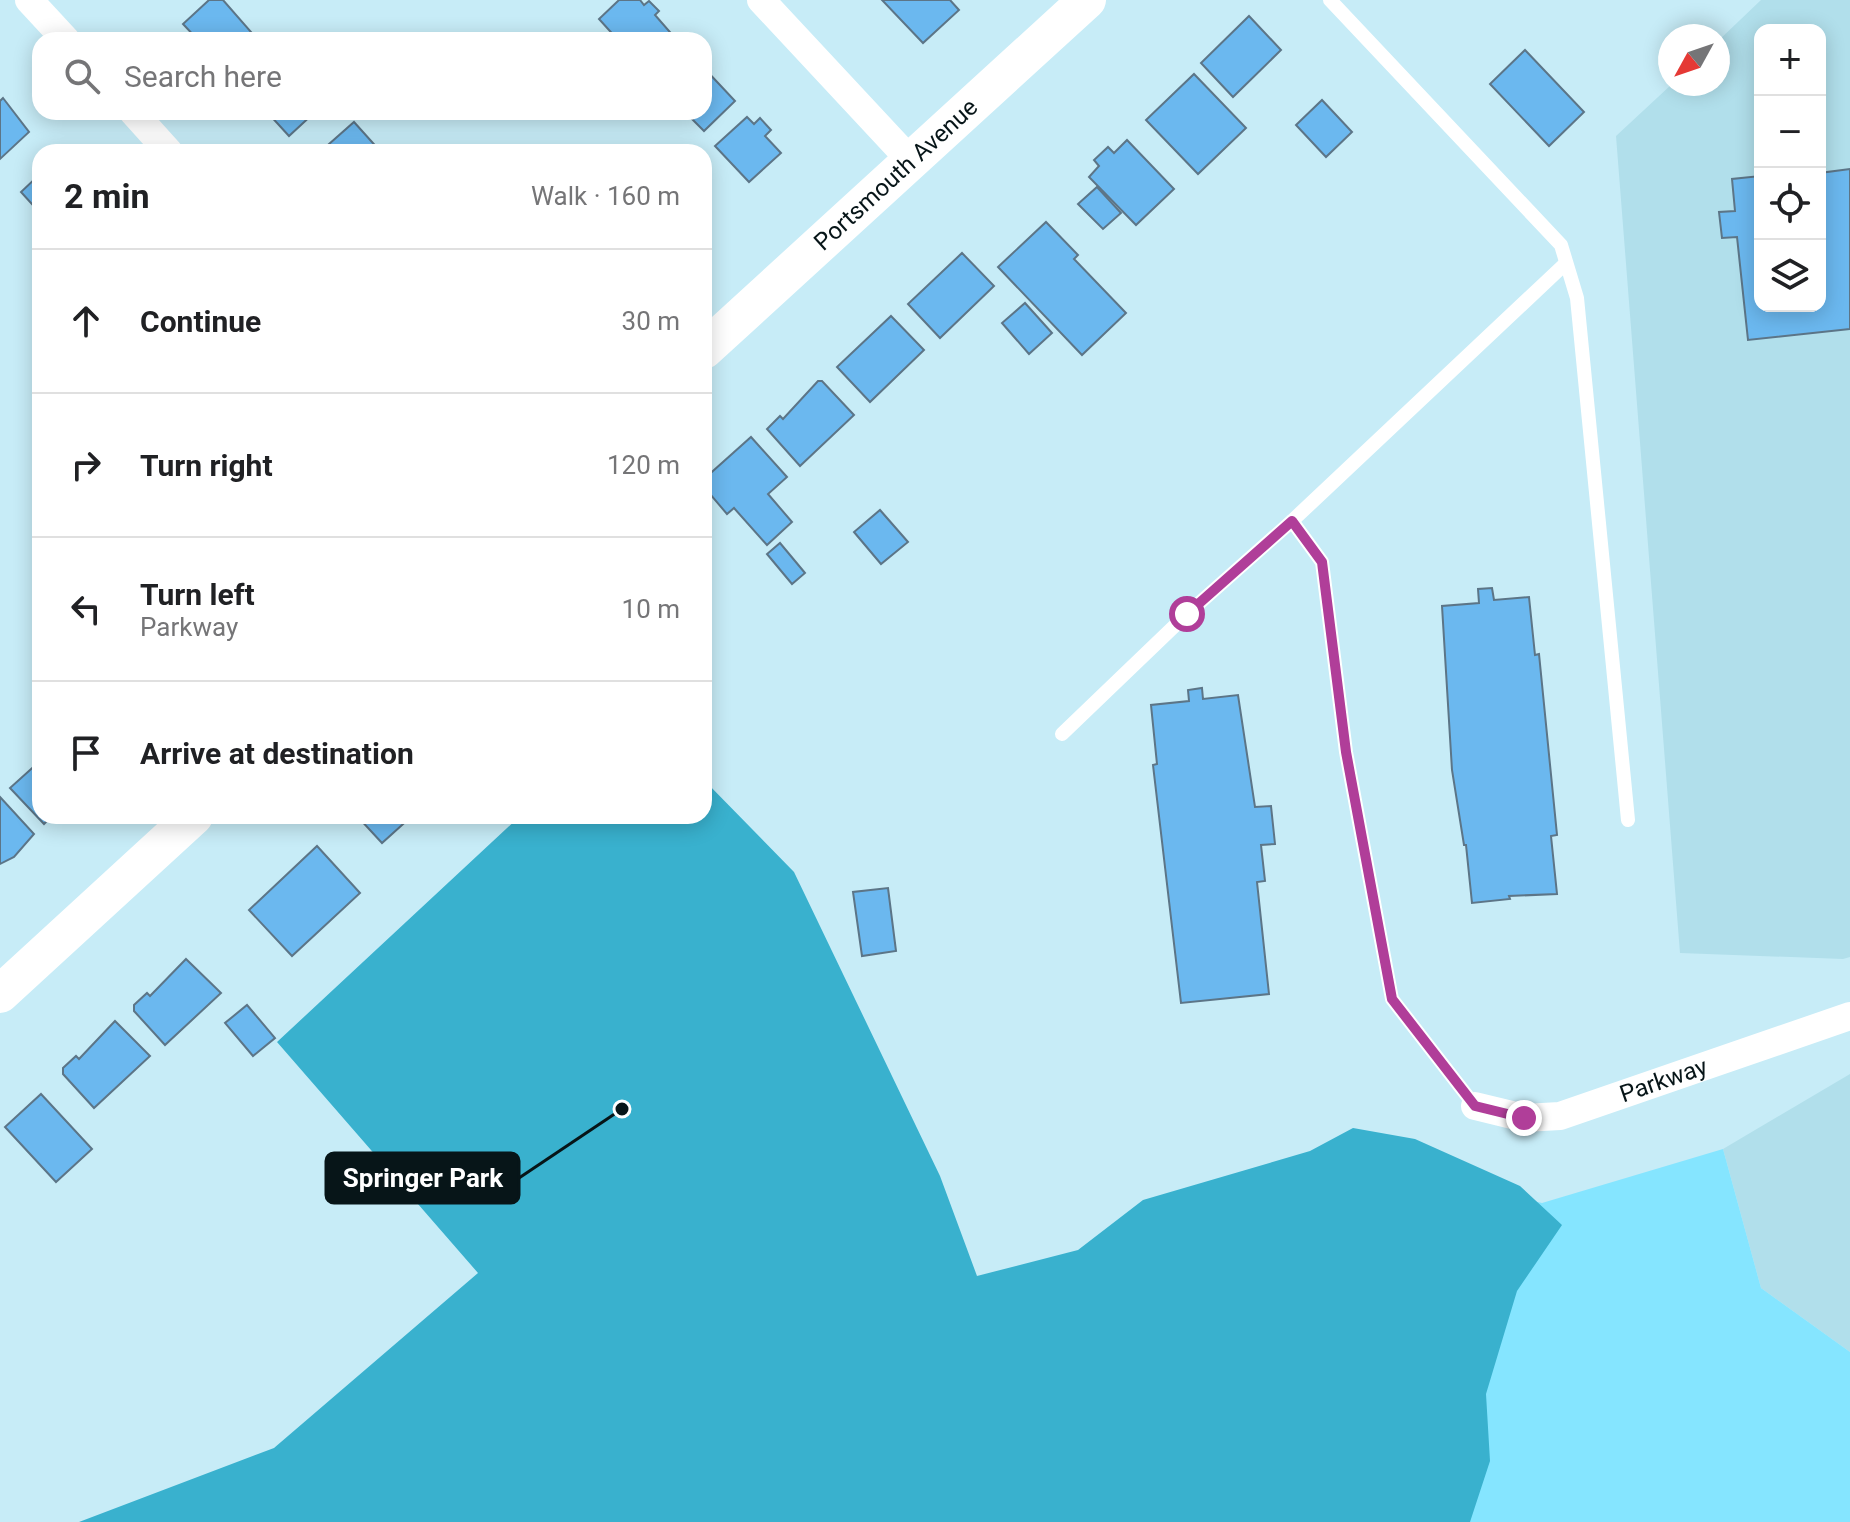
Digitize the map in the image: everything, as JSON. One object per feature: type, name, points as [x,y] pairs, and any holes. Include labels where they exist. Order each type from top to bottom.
[{"type":"main road","name":"Portsmouth Avenue","points":[[712,343],[1087,0]]},
{"type":"main road","points":[[0,994],[185,824]]},
{"type":"street","points":[[29,0],[59,32]]},
{"type":"street","points":[[761,0],[912,162]]},
{"type":"street","points":[[140,120],[162,144]]},
{"type":"street","name":"Parkway","points":[[1475,1106],[1524,1118],[1560,1116],[1850,1016]]},
{"type":"lane","points":[[1330,0],[1561,245],[1577,298],[1628,820]]},
{"type":"lane","points":[[1062,734],[1566,263]]},
{"type":"lane","points":[[1292,521],[1322,562],[1346,752],[1392,999],[1475,1106]]},
{"type":"shaded area","points":[[1761,0],[1850,0],[1850,957],[1843,959],[1680,953],[1616,136],[1659,96],[1730,96],[1730,30]]},
{"type":"shaded area","points":[[712,788],[794,872],[940,1176],[977,1276],[1078,1250],[1143,1200],[1310,1151],[1353,1128],[1415,1139],[1520,1186],[1562,1225],[1517,1291],[1486,1394],[1490,1461],[1470,1522],[79,1522],[274,1448],[478,1273],[277,1042],[511,824],[712,824]]},
{"type":"shaded area","points":[[1850,1074],[1850,1352],[1761,1288],[1723,1149]]},
{"type":"shaded area","points":[[1723,1149],[1761,1288],[1850,1352],[1850,1522],[1429,1522],[1459,1185],[1542,1203]]},
{"type":"building","points":[[209,0],[223,0],[251,32],[190,32],[183,24]]},
{"type":"building","points":[[619,0],[640,0],[644,5],[649,1],[659,11],[655,15],[670,32],[611,32],[599,19]]},
{"type":"building","points":[[882,0],[950,0],[959,10],[923,43]]},
{"type":"building","points":[[1249,16],[1281,50],[1233,97],[1201,63]]},
{"type":"building","points":[[1525,50],[1584,112],[1549,146],[1490,84]]},
{"type":"building","points":[[1194,74],[1246,128],[1198,174],[1146,120]]},
{"type":"building","points":[[712,77],[735,101],[704,131],[693,120],[712,120]]},
{"type":"building","points":[[3,98],[29,132],[0,159],[0,101]]},
{"type":"building","points":[[1322,100],[1352,132],[1326,157],[1296,125]]},
{"type":"building","points":[[747,117],[754,124],[760,118],[771,130],[765,136],[781,153],[749,182],[715,146]]},
{"type":"building","points":[[274,120],[306,120],[289,136]]},
{"type":"building","points":[[354,122],[374,144],[329,144]]},
{"type":"building","points":[[1127,140],[1174,189],[1136,225],[1089,177],[1099,166],[1094,160],[1108,147],[1114,153]]},
{"type":"building","points":[[1850,169],[1850,329],[1748,340],[1737,237],[1722,238],[1719,212],[1735,211],[1732,179],[1754,177],[1754,312],[1826,312],[1826,172]]},
{"type":"building","points":[[32,182],[32,204],[21,192]]},
{"type":"building","points":[[1097,187],[1121,213],[1103,229],[1078,204]]},
{"type":"building","points":[[1046,222],[1078,255],[1074,259],[1126,313],[1082,355],[998,267]]},
{"type":"building","points":[[962,253],[994,286],[940,338],[908,304]]},
{"type":"building","points":[[1025,303],[1052,333],[1029,354],[1002,323]]},
{"type":"building","points":[[891,316],[924,350],[870,402],[837,367]]},
{"type":"building","points":[[818,381],[822,381],[854,415],[800,466],[767,429],[780,416],[783,419]]},
{"type":"building","points":[[751,437],[787,477],[768,494],[792,522],[767,545],[734,508],[727,514],[712,496],[712,472]]},
{"type":"building","points":[[880,510],[908,542],[881,564],[854,532]]},
{"type":"building","points":[[780,543],[805,573],[792,584],[767,554]]},
{"type":"building","points":[[1492,588],[1494,600],[1529,597],[1535,655],[1539,654],[1557,835],[1551,836],[1557,894],[1509,896],[1510,899],[1472,903],[1466,845],[1452,770],[1442,606],[1479,603],[1478,589]]},
{"type":"building","points":[[1202,688],[1203,699],[1238,695],[1255,807],[1271,806],[1275,844],[1261,845],[1265,881],[1257,882],[1269,994],[1181,1003],[1153,765],[1157,764],[1151,705],[1189,701],[1188,690]]},
{"type":"building","points":[[32,768],[32,811],[10,788]]},
{"type":"building","points":[[0,797],[34,834],[14,857],[0,864]]},
{"type":"building","points":[[364,824],[403,824],[382,843]]},
{"type":"building","points":[[317,846],[360,893],[292,956],[249,910]]},
{"type":"building","points":[[888,888],[896,951],[862,956],[853,892]]},
{"type":"building","points":[[186,959],[221,993],[165,1045],[134,1011],[134,1005],[147,993],[150,996]]},
{"type":"building","points":[[247,1005],[275,1038],[253,1056],[225,1023]]},
{"type":"building","points":[[115,1021],[150,1056],[94,1108],[63,1074],[63,1068],[76,1056],[79,1059]]},
{"type":"building","points":[[41,1094],[92,1149],[56,1182],[5,1127]]},
{"type":"place","name":"Springer Park","points":[[622,1109]]},
{"type":"route","points":[[1187,614],[1292,521],[1322,562],[1346,752],[1392,999],[1475,1106],[1524,1118]]}]
